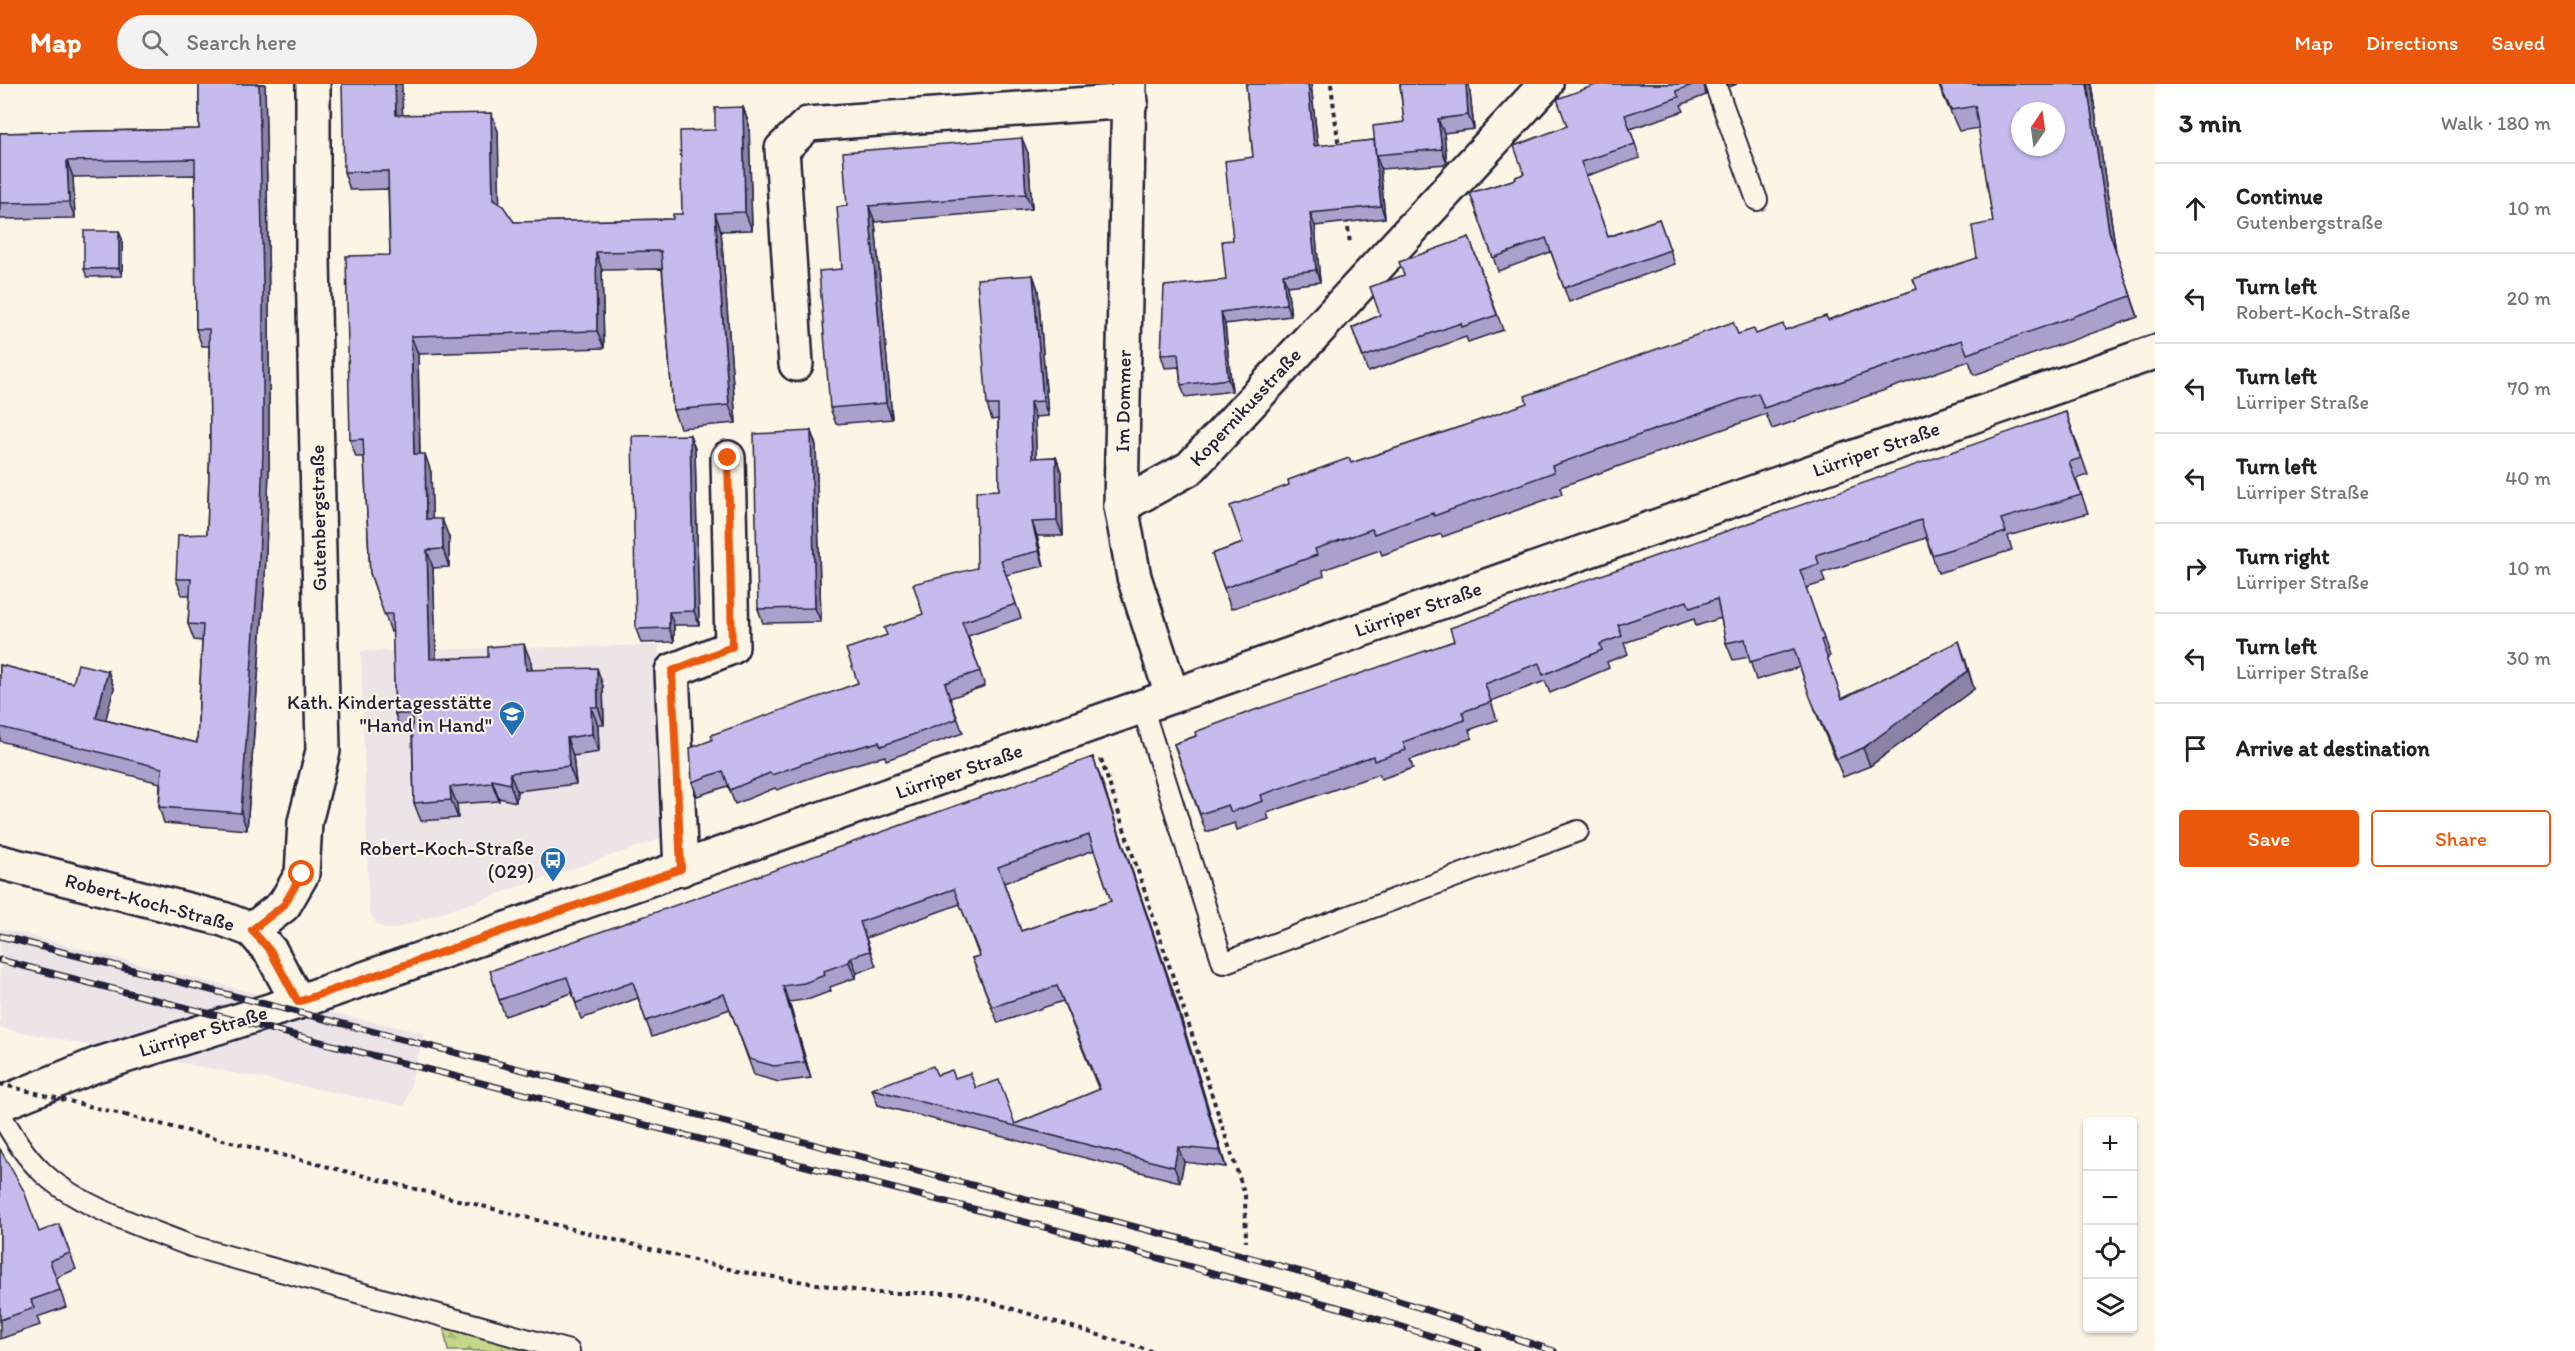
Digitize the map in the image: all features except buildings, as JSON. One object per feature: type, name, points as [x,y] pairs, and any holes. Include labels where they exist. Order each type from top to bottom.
[{"type":"street","name":"Gutenbergstraße","points":[[252,930],[284,905],[302,874],[305,822],[323,751],[313,270],[313,84]]},
{"type":"street","name":"Kopernikusstraße","points":[[1121,506],[1190,468],[1546,84]]},
{"type":"street","name":"Im Dommer","points":[[796,364],[782,149],[808,124],[1130,92],[1121,506],[1134,577],[1172,695]]},
{"type":"street","name":"Lürriper Straße","points":[[0,1104],[96,1065],[298,1002],[2155,352]]},
{"type":"street","points":[[681,869],[672,671],[732,647],[728,458]]},
{"type":"street","name":"Robert-Koch-Straße","points":[[0,862],[223,919],[252,930],[271,952],[298,1002]]},
{"type":"lane","points":[[1715,84],[1757,200]]},
{"type":"lane","points":[[1142,706],[1222,963],[1578,831]]},
{"type":"lane","points":[[0,1114],[19,1145],[40,1171],[70,1194],[136,1224],[192,1246],[569,1351]]},
{"type":"path","points":[[1331,84],[1339,153]]},
{"type":"path","points":[[1346,210],[1355,290]]},
{"type":"path","points":[[1089,724],[1245,1195],[1246,1242]]},
{"type":"path","points":[[0,1084],[737,1271],[872,1293],[961,1293],[1151,1351]]},
{"type":"shaded area","name":"Kath. Kindertagesstätte \"Hand in Hand\"","points":[[659,645],[663,838],[394,929],[385,929],[376,923],[369,911],[361,651]]},
{"type":"shaded area","points":[[0,928],[328,1012],[424,1033],[405,1106],[0,1028]]},
{"type":"green space","points":[[443,1325],[540,1351],[448,1351]]},
{"type":"railway","points":[[0,936],[1206,1245],[1362,1289],[1554,1351]]},
{"type":"railway","points":[[0,960],[1060,1231],[1355,1312],[1479,1351]]},
{"type":"place","name":"Kath. Kindertagesstätte \"Hand in Hand\"","points":[[512,737]]},
{"type":"place","name":"Robert-Koch-Straße (029)","points":[[553,883]]},
{"type":"route","points":[[302,874],[284,905],[252,930],[271,952],[298,1002],[681,869],[672,671],[732,647],[728,458]]}]
